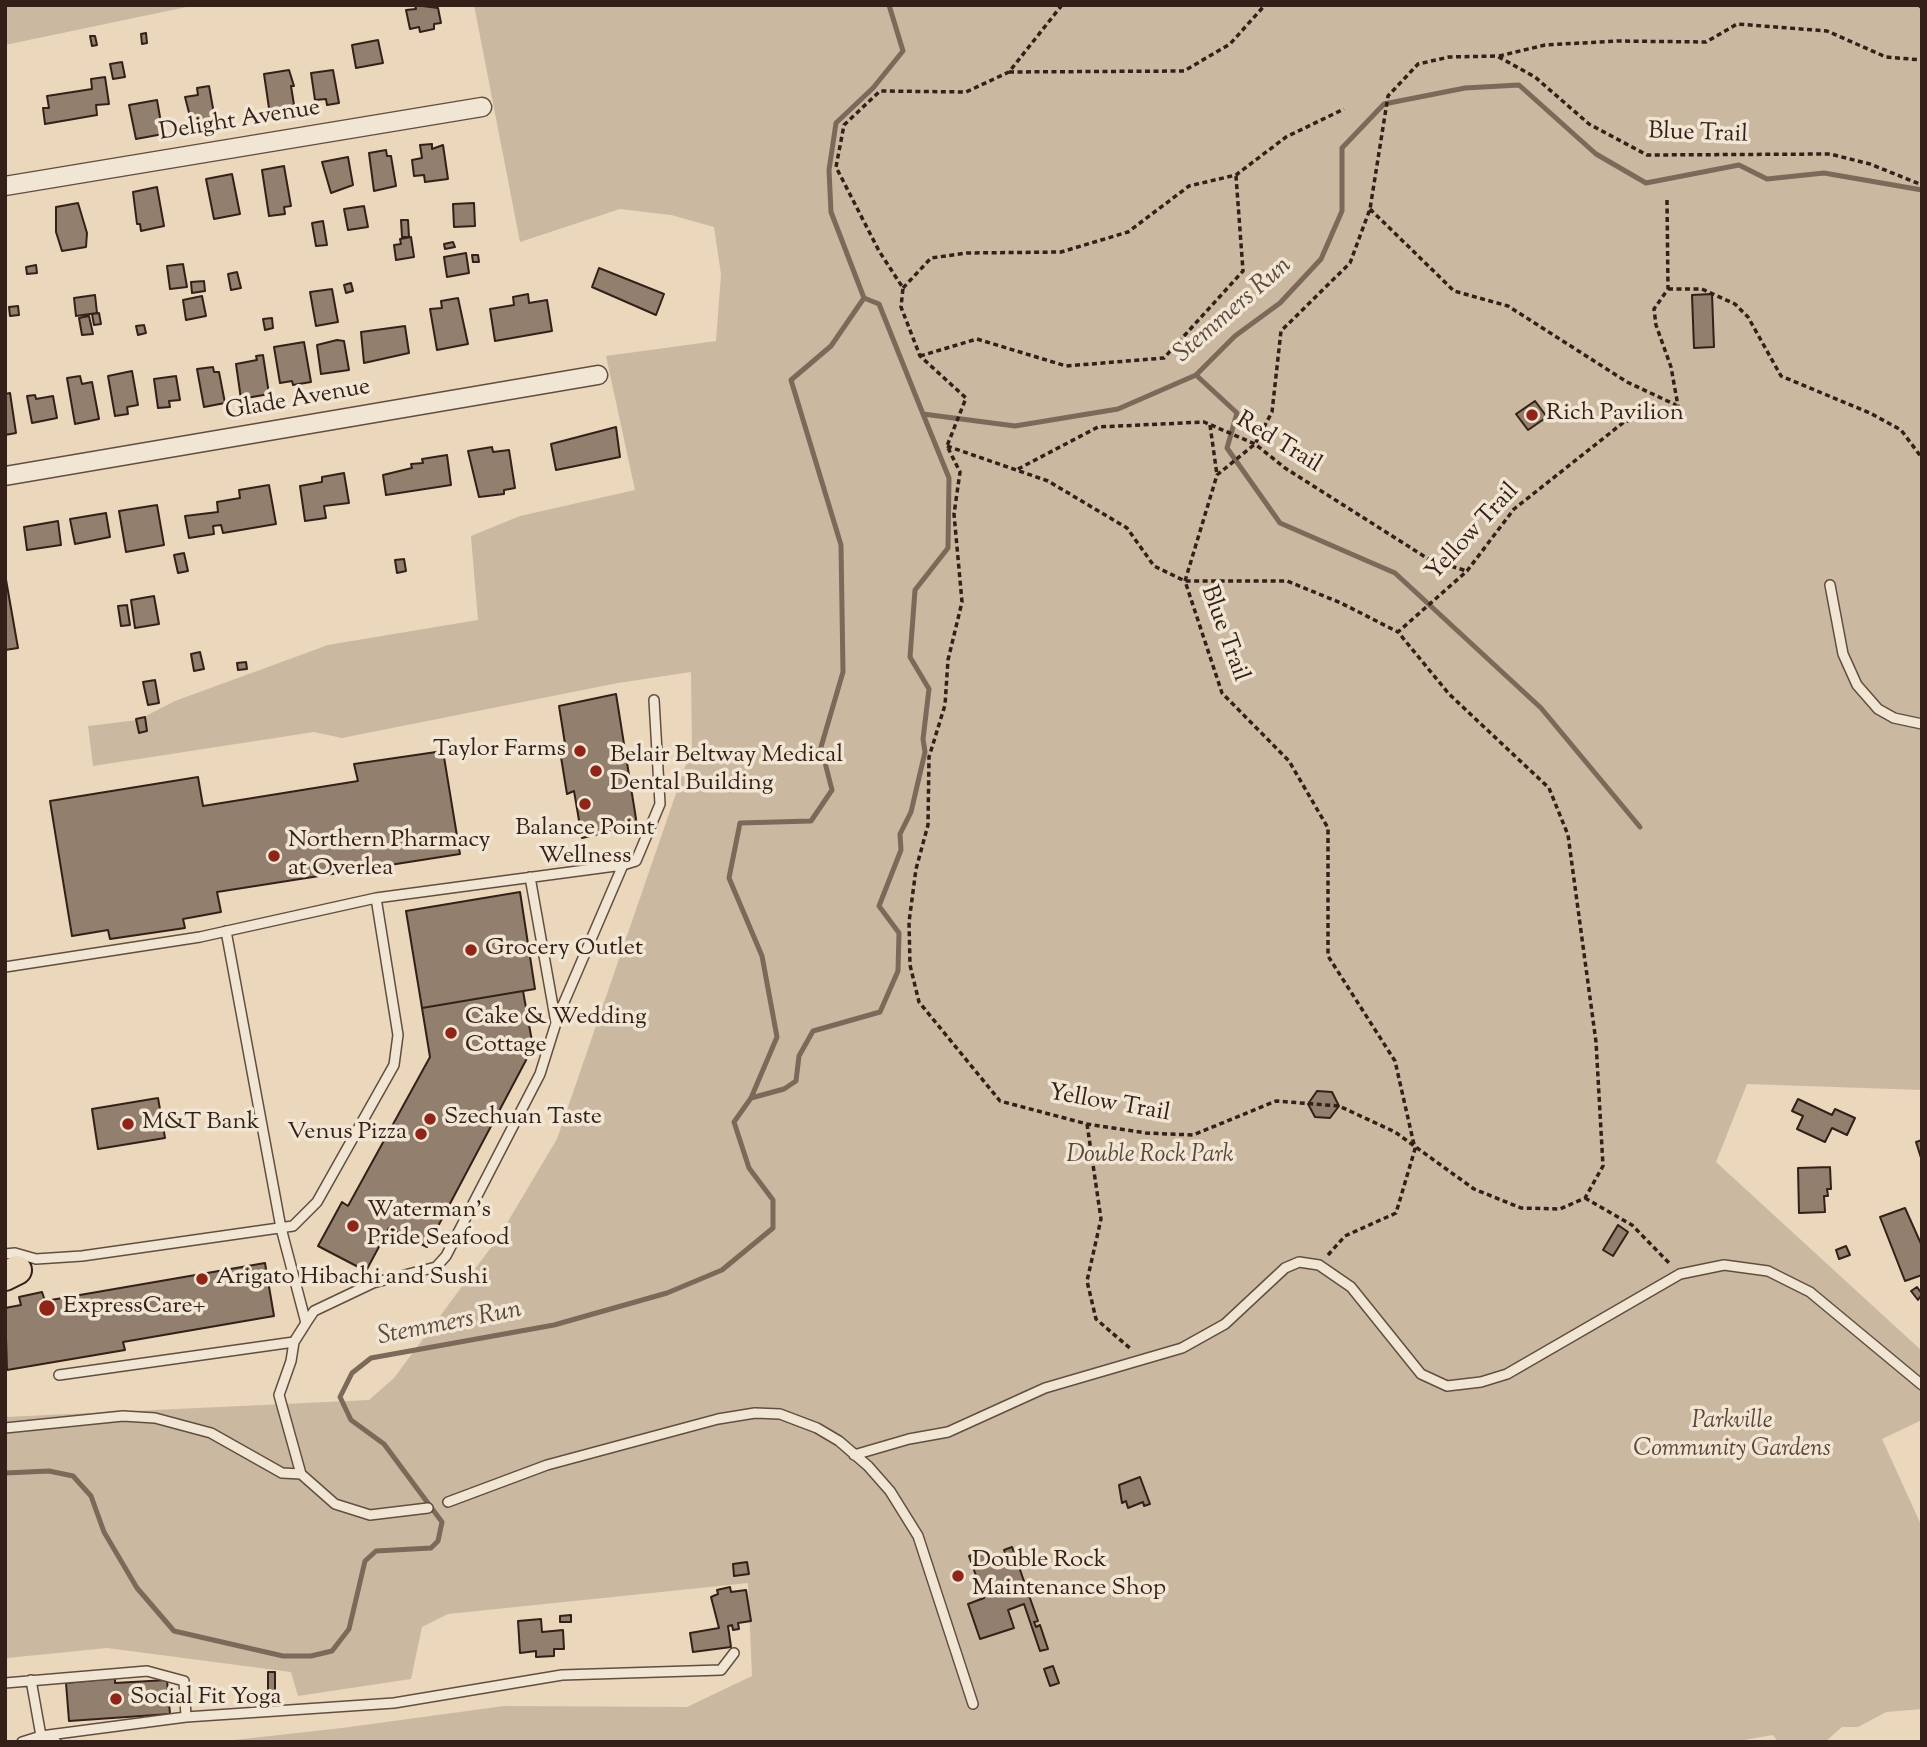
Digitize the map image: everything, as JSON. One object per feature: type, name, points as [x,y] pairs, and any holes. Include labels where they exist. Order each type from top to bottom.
[{"type":"street","name":"Delight Avenue","points":[[5,186],[482,107]]},
{"type":"street","name":"Glade Avenue","points":[[5,476],[598,375]]},
{"type":"lane","points":[[1830,585],[1843,654],[1857,685],[1878,709],[1894,718],[1922,724]]},
{"type":"lane","points":[[6,967],[226,931],[376,898],[623,865],[636,861],[660,804],[654,700]]},
{"type":"lane","points":[[428,1508],[370,1514],[335,1504],[301,1474],[279,1395],[291,1361],[294,1342],[314,1311],[373,1283],[425,1271],[436,1267],[441,1261],[540,1074],[556,1023],[623,865]]},
{"type":"lane","points":[[530,877],[556,1023]]},
{"type":"lane","points":[[14,1266],[293,1226],[317,1202],[394,1065],[398,1035],[376,898]]},
{"type":"lane","points":[[226,931],[281,1228],[306,1323]]},
{"type":"lane","points":[[854,1455],[909,1439],[948,1432],[1045,1388],[1182,1348],[1225,1324],[1285,1268],[1298,1262],[1319,1265],[1351,1287],[1421,1374],[1447,1386],[1481,1382],[1507,1374],[1680,1274],[1724,1265],[1768,1271],[1790,1280],[1833,1308],[1922,1385]]},
{"type":"lane","points":[[59,1375],[294,1342]]},
{"type":"lane","points":[[448,1502],[547,1465],[666,1431],[755,1413],[780,1413],[817,1428],[839,1441],[890,1492],[918,1536],[973,1704]]},
{"type":"lane","points":[[5,1427],[123,1416],[155,1418],[211,1433],[282,1473],[301,1474]]},
{"type":"lane","points":[[22,1742],[41,1736],[186,1717],[394,1703],[562,1675],[720,1670],[734,1653]]},
{"type":"lane","points":[[5,1683],[147,1671],[184,1681],[186,1717]]},
{"type":"lane","points":[[31,1680],[41,1736]]},
{"type":"lane","points":[[41,1736],[56,1742]]},
{"type":"path","points":[[1009,72],[1062,5]]},
{"type":"path","points":[[903,288],[879,251],[836,167],[844,125],[880,91],[966,92],[1009,72],[1184,71],[1230,44],[1265,5]]},
{"type":"path","name":"Blue Trail","points":[[1319,1265],[1345,1236],[1396,1213],[1415,1149],[1395,1061],[1328,956],[1328,828],[1289,761],[1222,693],[1185,581],[1217,475],[1255,444],[1272,412],[1281,331],[1350,263],[1370,209],[1388,96],[1418,64],[1450,57],[1497,56],[1545,45],[1617,41],[1706,42],[1737,24],[1827,31],[1886,57],[1922,60]]},
{"type":"path","name":"Blue Trail","points":[[1497,56],[1535,76],[1589,124],[1647,155],[1830,154],[1870,164],[1922,185]]},
{"type":"path","points":[[1344,108],[1286,137],[1236,175],[1189,186],[1128,232],[1061,251],[967,253],[931,258],[903,288],[901,307],[920,356],[966,398],[947,446],[1048,481],[1127,528],[1154,566],[1185,581],[1287,581],[1341,603],[1398,632],[1448,694],[1549,788],[1568,835],[1595,1042],[1603,1166],[1585,1198],[1632,1225],[1680,1274]]},
{"type":"path","points":[[920,356],[977,339],[1066,366],[1164,358],[1243,271],[1236,175]]},
{"type":"path","points":[[1667,200],[1668,289],[1654,309],[1656,325],[1671,367],[1678,406]]},
{"type":"path","points":[[1370,209],[1454,291],[1508,306],[1627,382],[1678,406]]},
{"type":"path","points":[[1668,289],[1702,289],[1735,304],[1748,317],[1780,376],[1870,413],[1901,430],[1922,458]]},
{"type":"path","name":"Yellow Trail","points":[[1398,632],[1467,571],[1514,509],[1624,422],[1678,406]]},
{"type":"path","points":[[1210,424],[1217,475]]},
{"type":"path","name":"Red Trail","points":[[1018,469],[1098,427],[1210,424],[1255,444],[1286,468],[1430,560],[1467,571]]},
{"type":"path","name":"Yellow Trail","points":[[947,446],[960,472],[954,514],[962,602],[948,660],[945,705],[929,757],[928,825],[916,869],[909,922],[910,965],[919,1002],[1000,1101],[1087,1124],[1146,1133],[1193,1135],[1276,1101],[1339,1106],[1395,1132],[1474,1189],[1521,1208],[1560,1209],[1585,1198]]},
{"type":"path","points":[[1087,1124],[1101,1219],[1087,1282],[1096,1319],[1143,1361]]},
{"type":"green space","points":[[5,5],[196,5],[5,45]]},
{"type":"green space","name":"Double Rock Park","points":[[474,5],[1922,5],[1922,1090],[1747,1084],[1716,1162],[1922,1351],[1922,1420],[1882,1439],[1922,1527],[1922,1709],[1886,1712],[1858,1727],[1842,1727],[1825,1742],[1778,1742],[1773,1735],[1732,1742],[216,1742],[504,1706],[687,1707],[752,1676],[748,1583],[448,1614],[422,1627],[411,1679],[298,1696],[291,1672],[107,1648],[7,1658],[5,1417],[369,1400],[394,1378],[498,1238],[557,1139],[692,747],[691,672],[618,683],[342,738],[314,732],[93,766],[88,726],[138,720],[175,701],[328,645],[478,620],[471,536],[520,516],[635,490],[606,356],[716,341],[721,274],[714,227],[671,215],[620,209],[520,242]]},
{"type":"building","points":[[415,5],[438,8],[441,23],[434,24],[434,29],[420,32],[419,27],[410,29],[406,10],[416,9]]},
{"type":"building","points":[[146,33],[147,43],[142,44],[141,34]]},
{"type":"building","points":[[90,36],[95,36],[97,45],[92,46]]},
{"type":"building","points":[[378,40],[383,63],[356,68],[352,45]]},
{"type":"building","points":[[122,62],[125,77],[113,79],[110,64]]},
{"type":"building","points":[[289,70],[294,86],[291,86],[295,111],[270,115],[264,74]]},
{"type":"building","points":[[333,70],[339,103],[327,105],[326,99],[315,100],[311,73]]},
{"type":"building","points":[[105,77],[109,104],[96,105],[97,115],[45,124],[43,108],[49,108],[47,96],[92,89],[91,79]]},
{"type":"building","points":[[209,86],[216,125],[193,128],[185,97],[198,95],[197,88]]},
{"type":"building","points":[[157,100],[163,134],[136,139],[129,105]]},
{"type":"building","points":[[432,144],[432,149],[443,145],[448,179],[425,182],[424,175],[414,176],[412,160],[422,158],[420,145]]},
{"type":"building","points":[[386,150],[387,156],[391,156],[396,186],[374,191],[369,153]]},
{"type":"building","points":[[348,157],[353,185],[331,193],[322,162]]},
{"type":"building","points":[[284,166],[291,206],[284,207],[285,214],[269,216],[262,170]]},
{"type":"building","points":[[232,174],[240,214],[214,219],[206,179]]},
{"type":"building","points":[[157,187],[164,226],[141,231],[140,224],[137,224],[133,192]]},
{"type":"building","points":[[78,203],[87,233],[86,247],[62,251],[56,232],[56,207]]},
{"type":"building","points":[[474,203],[475,226],[454,227],[453,204]]},
{"type":"building","points":[[364,206],[368,227],[348,230],[344,209]]},
{"type":"building","points":[[401,220],[408,220],[409,237],[402,237]]},
{"type":"building","points":[[323,221],[327,245],[316,246],[312,223]]},
{"type":"building","points":[[411,237],[414,257],[396,260],[394,245],[401,244],[400,239]]},
{"type":"building","points":[[453,242],[455,247],[445,249],[444,244]]},
{"type":"building","points":[[466,253],[469,273],[447,277],[444,257]]},
{"type":"building","points":[[472,255],[478,255],[479,262],[473,262]]},
{"type":"building","points":[[183,264],[187,287],[170,289],[167,266]]},
{"type":"building","points":[[36,265],[37,273],[27,274],[26,267]]},
{"type":"building","points":[[599,268],[664,294],[656,315],[592,287]]},
{"type":"building","points":[[237,272],[241,288],[231,290],[228,274]]},
{"type":"building","points":[[204,281],[205,291],[192,293],[191,282]]},
{"type":"building","points":[[351,283],[353,291],[346,293],[344,285]]},
{"type":"building","points":[[332,289],[338,322],[316,326],[310,292]]},
{"type":"building","points":[[528,294],[529,303],[547,300],[552,331],[495,341],[490,309],[514,305],[513,297]]},
{"type":"building","points":[[1712,294],[1714,347],[1694,348],[1692,295]]},
{"type":"building","points":[[95,295],[97,313],[76,316],[74,298]]},
{"type":"building","points":[[202,296],[206,316],[186,320],[183,300]]},
{"type":"building","points":[[458,298],[468,344],[437,350],[430,309],[442,308],[441,301]]},
{"type":"building","points":[[18,306],[19,315],[10,316],[9,307]]},
{"type":"building","points":[[99,313],[101,324],[94,325],[92,314]]},
{"type":"building","points":[[89,316],[93,334],[82,335],[79,318]]},
{"type":"building","points":[[272,318],[273,328],[265,330],[263,319]]},
{"type":"building","points":[[144,325],[146,333],[138,335],[136,326]]},
{"type":"building","points":[[405,326],[409,353],[364,363],[361,332]]},
{"type":"building","points":[[344,341],[349,370],[321,374],[317,345]]},
{"type":"building","points":[[304,342],[311,382],[293,385],[292,381],[280,383],[274,347]]},
{"type":"building","points":[[263,355],[269,394],[241,399],[236,364],[257,360],[256,356]]},
{"type":"building","points":[[213,367],[214,372],[219,372],[225,403],[204,407],[197,369]]},
{"type":"building","points":[[132,371],[138,405],[127,407],[128,414],[115,416],[108,376]]},
{"type":"building","points":[[80,376],[82,384],[92,382],[99,419],[75,424],[67,378]]},
{"type":"building","points":[[176,376],[180,400],[169,401],[170,407],[158,408],[154,379]]},
{"type":"building","points":[[10,393],[16,433],[5,435],[5,394]]},
{"type":"building","points":[[35,395],[36,399],[53,396],[57,418],[32,423],[27,396]]},
{"type":"building","name":"Rich Pavilion","points":[[1535,401],[1547,417],[1528,430],[1516,414]]},
{"type":"building","points":[[616,427],[620,457],[556,470],[551,444]]},
{"type":"building","points":[[492,447],[493,452],[509,450],[515,488],[504,490],[504,494],[479,497],[468,451]]},
{"type":"building","points":[[447,455],[451,485],[386,495],[383,475],[412,468],[411,464],[423,463],[422,459]]},
{"type":"building","points":[[344,473],[349,503],[324,506],[326,518],[305,521],[300,486],[322,482],[322,477]]},
{"type":"building","points":[[269,485],[276,524],[223,533],[221,525],[213,526],[214,534],[189,538],[185,516],[218,512],[217,502],[240,498],[239,490]]},
{"type":"building","points":[[157,505],[164,545],[126,552],[119,511]]},
{"type":"building","points":[[106,513],[110,537],[75,544],[70,519]]},
{"type":"building","points":[[58,521],[61,545],[27,550],[24,527]]},
{"type":"building","points":[[184,553],[188,571],[178,573],[174,555]]},
{"type":"building","points":[[404,559],[406,571],[397,573],[395,560]]},
{"type":"building","points":[[5,574],[18,648],[5,650]]},
{"type":"building","points":[[154,596],[159,624],[135,628],[131,600]]},
{"type":"building","points":[[127,605],[130,625],[121,626],[118,606]]},
{"type":"building","points":[[200,652],[204,669],[194,671],[191,654]]},
{"type":"building","points":[[246,662],[247,669],[238,670],[237,663]]},
{"type":"building","points":[[155,680],[159,703],[148,705],[143,682]]},
{"type":"building","name":"Belair Beltway Medical Dental Building","points":[[616,694],[637,825],[582,838],[574,791],[567,794],[560,751],[566,750],[559,706]]},
{"type":"building","points":[[145,717],[147,731],[139,733],[136,719]]},
{"type":"building","points":[[443,751],[460,854],[217,892],[221,912],[183,919],[185,928],[110,939],[108,930],[72,936],[50,801],[198,777],[203,806],[358,781],[354,764]]},
{"type":"building","name":"Grocery Outlet","points":[[520,892],[535,989],[422,1008],[406,911]]},
{"type":"building","points":[[523,991],[533,1047],[427,1247],[389,1228],[366,1271],[318,1246],[342,1202],[348,1206],[430,1057],[422,1008]]},
{"type":"building","points":[[1317,1091],[1332,1092],[1339,1106],[1330,1118],[1315,1117],[1308,1104]]},
{"type":"building","name":"M&T Bank","points":[[158,1098],[165,1138],[98,1149],[92,1109]]},
{"type":"building","points":[[1798,1099],[1832,1115],[1835,1109],[1855,1118],[1847,1135],[1832,1128],[1825,1142],[1797,1129],[1803,1116],[1792,1111]]},
{"type":"building","points":[[1922,1140],[1922,1161],[1916,1142]]},
{"type":"building","points":[[1830,1167],[1831,1189],[1827,1189],[1828,1196],[1824,1196],[1825,1212],[1799,1213],[1798,1168]]},
{"type":"building","points":[[1905,1208],[1922,1246],[1922,1275],[1905,1281],[1880,1217]]},
{"type":"building","points":[[1618,1225],[1628,1232],[1613,1256],[1603,1250]]},
{"type":"building","points":[[1846,1246],[1850,1255],[1839,1259],[1836,1250]]},
{"type":"building","points":[[265,1263],[274,1316],[123,1342],[125,1350],[7,1370],[5,1308],[21,1305],[19,1297],[42,1292],[45,1301]]},
{"type":"building","points":[[1917,1287],[1922,1294],[1918,1300],[1911,1291]]},
{"type":"building","points":[[1140,1477],[1150,1504],[1144,1506],[1143,1502],[1128,1508],[1126,1501],[1122,1503],[1119,1485]]},
{"type":"building","points":[[1012,1547],[1038,1621],[1034,1622],[1036,1627],[1040,1625],[1048,1649],[1040,1651],[1024,1604],[1008,1610],[1014,1628],[980,1639],[968,1604],[984,1598],[969,1556],[986,1550],[990,1560],[1006,1555],[1004,1550]]},
{"type":"building","points":[[747,1562],[749,1574],[734,1576],[733,1564]]},
{"type":"building","points":[[730,1587],[731,1592],[746,1590],[751,1621],[738,1623],[739,1629],[733,1630],[732,1625],[728,1626],[731,1647],[693,1652],[690,1633],[719,1628],[711,1597],[718,1594],[717,1590]]},
{"type":"building","points":[[571,1615],[571,1622],[560,1622],[560,1616]]},
{"type":"building","points":[[541,1619],[542,1632],[563,1630],[564,1649],[554,1649],[554,1656],[536,1657],[536,1651],[520,1653],[518,1621]]},
{"type":"building","points":[[1053,1666],[1059,1683],[1050,1686],[1044,1669]]},
{"type":"building","points":[[268,1672],[275,1672],[275,1705],[268,1705]]},
{"type":"building","points":[[115,1678],[115,1683],[167,1680],[170,1714],[69,1721],[66,1683]]},
{"type":"waterway","points":[[864,298],[831,212],[829,170],[836,123],[873,88],[903,51],[889,5]]},
{"type":"waterway","name":"Stemmers Run","points":[[864,298],[879,304],[923,414],[1015,426],[1118,409],[1196,375],[1235,336],[1280,303],[1321,259],[1342,211],[1342,148],[1384,104],[1465,88],[1519,85],[1596,154],[1646,183],[1739,165],[1767,179],[1824,173],[1922,190]]},
{"type":"waterway","name":"Stemmers Run","points":[[5,1473],[49,1471],[73,1476],[91,1496],[104,1532],[137,1588],[174,1631],[283,1656],[311,1656],[332,1651],[349,1629],[365,1561],[376,1551],[431,1548],[438,1541],[442,1522],[384,1444],[351,1420],[340,1397],[352,1373],[371,1358],[554,1325],[667,1293],[722,1270],[773,1228],[773,1200],[749,1168],[734,1122],[751,1098],[777,1037],[762,956],[729,878],[740,823],[811,821],[832,790],[821,747],[843,672],[841,545],[791,380],[831,346],[864,298]]},
{"type":"waterway","points":[[1196,375],[1237,413],[1227,448],[1280,523],[1395,573],[1541,708],[1640,827]]},
{"type":"waterway","name":"Stemmers Run","points":[[751,1098],[784,1089],[796,1081],[799,1056],[813,1031],[880,1012],[898,971],[899,933],[879,906],[901,850],[900,834],[911,812],[925,752],[923,739],[929,689],[910,657],[915,590],[948,548],[949,478],[923,414]]},
{"type":"place","name":"Rich Pavilion","points":[[1532,415]]},
{"type":"place","name":"Taylor Farms","points":[[580,751]]},
{"type":"place","name":"Belair Beltway Medical Dental Building","points":[[596,771]]},
{"type":"place","name":"Balance Point Wellness","points":[[585,804]]},
{"type":"place","name":"Northern Pharmacy at Overlea","points":[[274,856]]},
{"type":"place","name":"Grocery Outlet","points":[[471,950]]},
{"type":"place","name":"Cake & Wedding Cottage","points":[[451,1033]]},
{"type":"place","name":"Szechuan Taste","points":[[430,1119]]},
{"type":"place","name":"M&T Bank","points":[[128,1124]]},
{"type":"place","name":"Venus Pizza","points":[[421,1134]]},
{"type":"place","name":"Waterman’s Pride Seafood","points":[[353,1226]]},
{"type":"place","name":"Arigato Hibachi and Sushi","points":[[202,1279]]},
{"type":"place","name":"ExpressCare+","points":[[47,1308]]},
{"type":"place","name":"Double Rock Maintenance Shop","points":[[958,1576]]},
{"type":"place","name":"Social Fit Yoga","points":[[116,1699]]},
{"type":"park label","name":"Parkville Community Gardens","points":[[1732,1437]]}]
